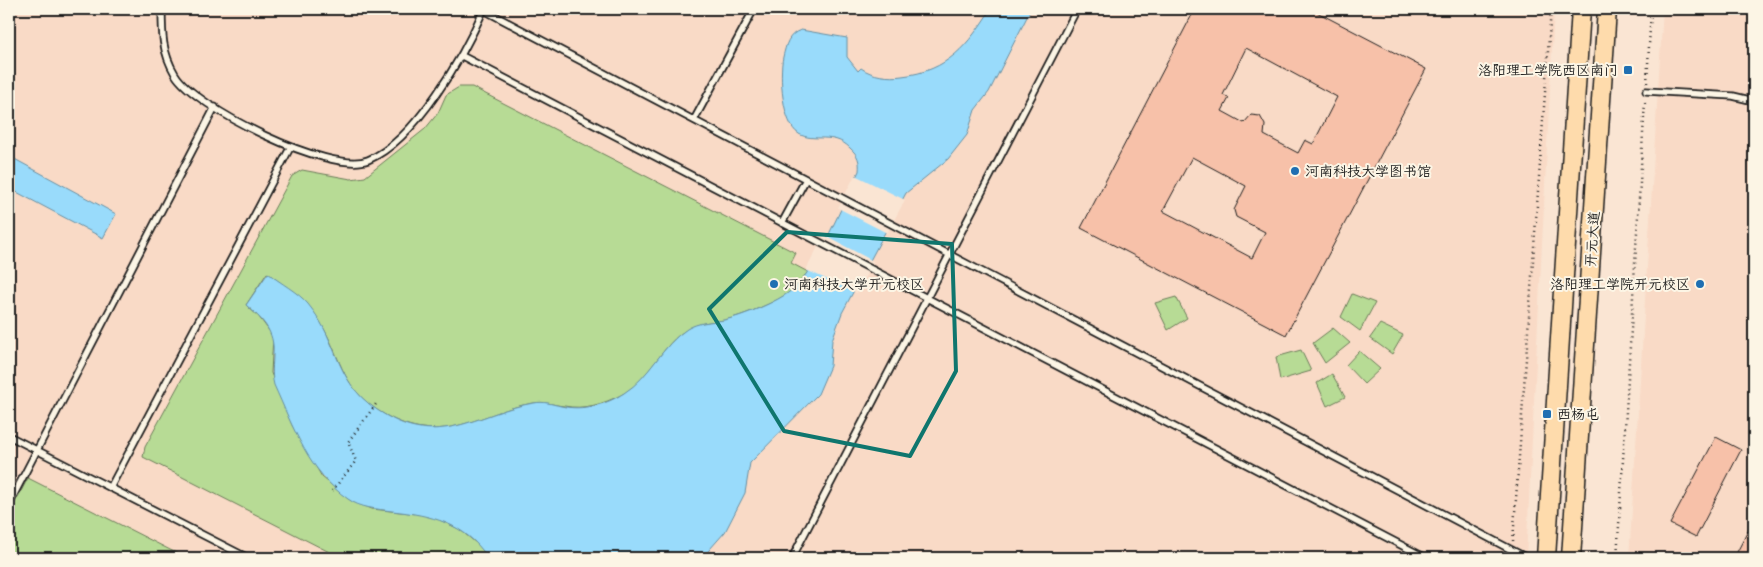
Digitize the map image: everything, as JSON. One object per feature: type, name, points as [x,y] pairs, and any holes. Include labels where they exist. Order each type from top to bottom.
[{"type":"main road","name":"开元大道","points":[[1546,558],[1580,9]]},
{"type":"main road","name":"开元大道","points":[[1572,558],[1607,9]]},
{"type":"lane","points":[[162,9],[162,46],[176,76],[194,94],[290,148],[352,163],[366,161],[379,154],[416,121],[462,56],[484,9],[1527,558]]},
{"type":"lane","points":[[694,120],[754,9]]},
{"type":"lane","points":[[792,558],[1077,9]]},
{"type":"lane","points":[[462,56],[1426,558]]},
{"type":"lane","points":[[1646,91],[1733,96],[1754,101]]},
{"type":"lane","points":[[9,504],[215,107]]},
{"type":"lane","points":[[110,488],[290,148]]},
{"type":"lane","points":[[782,223],[806,179]]},
{"type":"lane","points":[[9,436],[248,558]]},
{"type":"path","points":[[1513,551],[1551,9]]},
{"type":"path","points":[[1617,558],[1651,9]]},
{"type":"path","points":[[332,491],[356,461],[348,442],[376,404]]},
{"type":"highlighted area","points":[[787,232],[952,244],[956,371],[910,456],[784,431],[709,309]]},
{"type":"shaded area","name":"河南科技大学开元校区","points":[[9,9],[1554,9],[1526,558],[9,558]]},
{"type":"shaded area","name":"洛阳理工学院开元校区","points":[[1663,9],[1754,9],[1754,558],[1629,558]]},
{"type":"green space","points":[[459,87],[472,87],[796,253],[791,263],[808,272],[788,294],[770,303],[751,312],[688,329],[671,343],[631,388],[607,401],[579,407],[534,403],[515,407],[463,424],[446,428],[428,429],[409,425],[389,417],[361,397],[345,375],[328,336],[316,316],[280,282],[267,273],[246,305],[259,317],[273,336],[271,373],[292,425],[322,477],[350,500],[372,509],[429,515],[459,529],[481,547],[488,558],[341,558],[143,457],[145,447],[292,176],[302,170],[351,179],[365,177],[425,129],[438,113],[446,95]]},
{"type":"green space","points":[[1352,294],[1375,303],[1360,331],[1341,317]]},
{"type":"green space","points":[[1176,297],[1187,318],[1168,330],[1155,303]]},
{"type":"green space","points":[[1380,324],[1403,335],[1392,354],[1370,338]]},
{"type":"green space","points":[[1333,328],[1350,343],[1325,363],[1313,343]]},
{"type":"green space","points":[[1301,350],[1311,371],[1280,380],[1276,357]]},
{"type":"green space","points":[[1359,351],[1380,369],[1364,384],[1346,365]]},
{"type":"green space","points":[[1332,374],[1345,397],[1327,406],[1317,383]]},
{"type":"green space","points":[[28,478],[186,558],[9,558],[9,514]]},
{"type":"water","points":[[991,9],[1031,9],[989,92],[975,110],[967,135],[948,159],[906,193],[842,313],[832,340],[830,366],[818,394],[750,463],[745,493],[725,532],[702,558],[488,558],[469,536],[446,523],[420,515],[369,508],[353,502],[334,488],[312,462],[295,432],[274,385],[272,373],[273,346],[270,332],[257,315],[246,305],[268,273],[308,304],[319,319],[347,378],[356,391],[369,404],[387,416],[407,425],[426,429],[444,428],[538,402],[577,408],[602,404],[624,393],[633,386],[649,370],[670,343],[687,329],[750,312],[769,304],[792,290],[810,269],[829,235],[859,171],[859,161],[855,153],[844,143],[830,138],[811,138],[799,134],[793,129],[785,110],[781,75],[783,57],[790,37],[801,30],[847,38],[847,57],[858,71],[861,68],[881,76],[902,76],[932,68],[955,54],[974,34]]},
{"type":"water","points":[[9,156],[116,214],[103,238],[9,188]]},
{"type":"pier","points":[[855,175],[905,200],[887,233],[838,208]]},
{"type":"pier","points":[[824,235],[873,261],[857,293],[806,270]]},
{"type":"building","name":"河南科技大学图书馆","points":[[1195,9],[1311,9],[1426,69],[1286,335],[1081,228]],"holes":[[[1246,48],[1337,97],[1313,144],[1305,140],[1298,153],[1264,135],[1265,125],[1260,116],[1251,115],[1244,123],[1222,111],[1229,98],[1223,95]],[[1192,157],[1246,186],[1234,210],[1236,217],[1265,232],[1252,258],[1163,211]]]},
{"type":"building","points":[[1716,437],[1741,450],[1696,537],[1670,524]]},
{"type":"building","points":[[1754,519],[1754,558],[1734,558]]},
{"type":"place","name":"洛阳理工学院西区南门","points":[[1628,70]]},
{"type":"place","name":"河南科技大学图书馆","points":[[1295,171]]},
{"type":"place","name":"河南科技大学开元校区","points":[[774,284]]},
{"type":"place","name":"洛阳理工学院开元校区","points":[[1700,284]]},
{"type":"place","name":"西杨屯","points":[[1547,414]]}]
